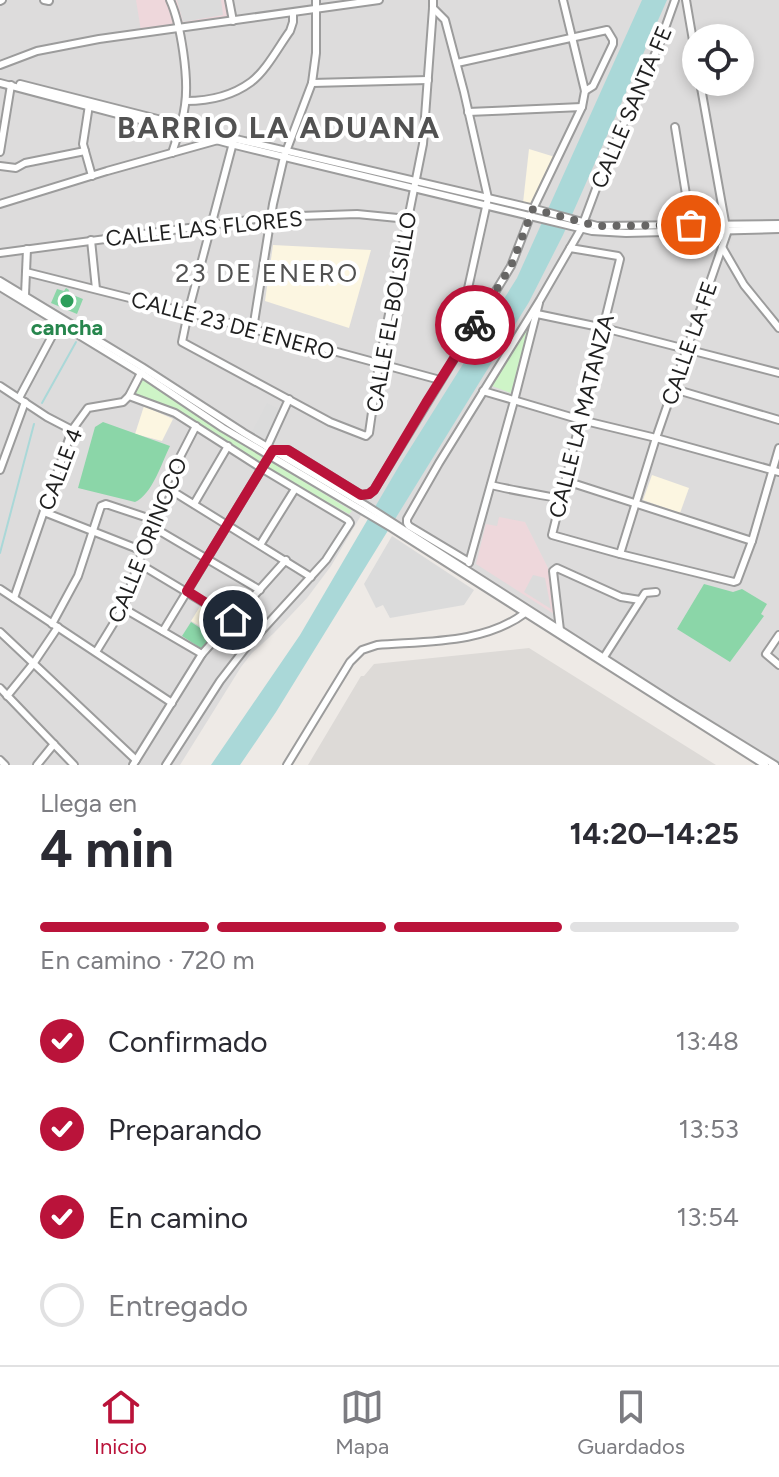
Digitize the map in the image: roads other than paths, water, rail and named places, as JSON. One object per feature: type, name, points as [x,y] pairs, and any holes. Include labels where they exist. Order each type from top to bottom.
[{"type":"street","points":[[170,0],[179,29],[186,85],[186,101],[172,153]]},
{"type":"street","points":[[229,0],[233,21]]},
{"type":"street","points":[[253,329],[271,217],[286,154],[312,83],[316,53],[316,0]]},
{"type":"street","points":[[0,65],[37,51],[83,42],[379,0]]},
{"type":"street","points":[[0,284],[215,423],[270,451],[288,450],[361,495],[369,494],[511,266],[582,107],[585,91],[563,0]]},
{"type":"street","name":"CALLE SANTA FE","points":[[469,562],[407,523],[407,519],[570,248],[659,45],[675,0]]},
{"type":"street","points":[[686,0],[690,24]]},
{"type":"street","points":[[433,4],[445,20],[457,63],[487,202],[456,356]]},
{"type":"street","name":"CALLE EL BOLSILLO","points":[[188,313],[182,342],[330,422],[366,436],[369,433],[379,364],[423,144],[433,4]]},
{"type":"street","points":[[186,101],[209,101],[253,81],[290,31],[293,13]]},
{"type":"street","points":[[457,63],[607,30],[613,44],[593,86],[585,91]]},
{"type":"street","points":[[312,83],[428,80]]},
{"type":"street","points":[[0,81],[233,142],[533,212],[604,232],[779,226]]},
{"type":"street","points":[[0,152],[11,84]]},
{"type":"street","name":"CALLE LA FE","points":[[620,554],[726,227],[703,96]]},
{"type":"street","points":[[89,104],[84,129],[85,151],[92,176]]},
{"type":"street","points":[[468,112],[582,107]]},
{"type":"street","points":[[675,127],[691,225]]},
{"type":"street","points":[[0,204],[221,138]]},
{"type":"street","points":[[188,313],[233,142]]},
{"type":"street","points":[[0,166],[16,168],[25,163],[85,151]]},
{"type":"street","name":"CALLE LAS FLORES","points":[[0,253],[271,217],[357,214],[408,219]]},
{"type":"street","points":[[580,225],[726,227]]},
{"type":"street","points":[[91,240],[96,289]]},
{"type":"street","points":[[722,247],[744,285],[779,328]]},
{"type":"street","name":"CALLE LA MATANZA","points":[[570,248],[618,256],[620,259],[552,535],[734,582],[740,578],[752,541]]},
{"type":"street","points":[[25,295],[27,249]]},
{"type":"street","name":"CALLE 23 DE ENERO","points":[[26,272],[440,380]]},
{"type":"street","points":[[0,284],[25,295],[775,765]]},
{"type":"street","points":[[466,570],[540,300]]},
{"type":"street","points":[[537,314],[779,373]]},
{"type":"street","points":[[0,470],[4,448],[22,400],[59,323]]},
{"type":"street","points":[[141,373],[129,396],[175,413],[350,523],[326,560],[220,681],[166,765]]},
{"type":"street","points":[[0,386],[72,430]]},
{"type":"street","points":[[674,389],[779,420]]},
{"type":"street","points":[[483,391],[776,472]]},
{"type":"street","name":"CALLE 4","points":[[14,598],[72,430],[88,408],[123,402],[129,396]]},
{"type":"street","points":[[163,631],[261,468],[289,399]]},
{"type":"street","name":"CALLE ORINOCO","points":[[96,652],[123,608],[165,486],[196,426]]},
{"type":"street","points":[[194,504],[228,446]]},
{"type":"street","points":[[566,481],[752,541],[776,472],[779,448]]},
{"type":"street","points":[[491,485],[561,499]]},
{"type":"street","points":[[169,489],[311,577]]},
{"type":"street","points":[[260,545],[295,489]]},
{"type":"street","points":[[7,696],[33,664],[55,626],[78,576],[101,506],[106,504],[145,517]]},
{"type":"street","points":[[44,512],[143,551]]},
{"type":"street","points":[[151,526],[260,590]]},
{"type":"street","points":[[393,526],[765,765]]},
{"type":"street","points":[[0,632],[134,762],[202,654],[286,560]]},
{"type":"street","points":[[138,563],[233,620]]},
{"type":"street","points":[[560,630],[553,571],[557,568],[621,597],[640,600]]},
{"type":"street","points":[[0,589],[172,703]]},
{"type":"street","points":[[604,657],[645,593],[656,592]]},
{"type":"street","points":[[123,608],[202,654]]},
{"type":"street","points":[[287,765],[342,672],[362,650],[377,645],[474,636],[492,631],[526,611]]},
{"type":"street","points":[[779,635],[766,654],[779,665]]},
{"type":"street","points":[[0,688],[74,765]]},
{"type":"street","points":[[37,765],[54,744]]},
{"type":"street","points":[[0,760],[5,765]]},
{"type":"water","points":[[642,0],[667,0],[563,235],[529,302],[276,712],[240,765],[211,765],[300,635],[399,466],[517,278]]},
{"type":"waterway","points":[[42,403],[76,342]]},
{"type":"waterway","points":[[0,553],[34,424]]},
{"type":"place","name":"cancha","points":[[67,301]]},
{"type":"district","name":"BARRIO LA ADUANA","points":[[279,128]]},
{"type":"district","name":"23 DE ENERO","points":[[267,273]]}]
